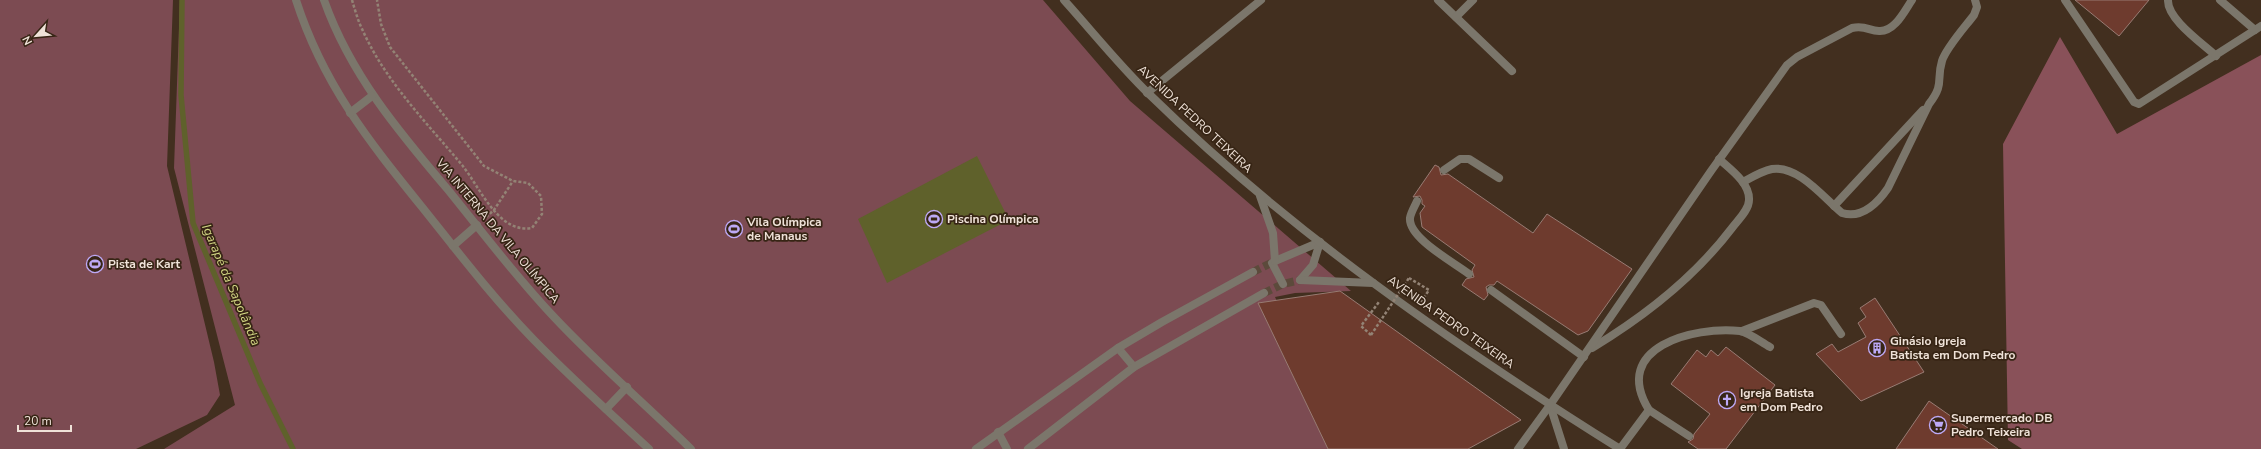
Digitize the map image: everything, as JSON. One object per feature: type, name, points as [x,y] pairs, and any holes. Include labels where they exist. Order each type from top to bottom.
[{"type":"street","points":[[296,0],[324,70],[350,113],[382,157],[453,246],[532,338],[649,449]]},
{"type":"street","name":"VIA INTERNA DA VILA OLÍMPICA","points":[[324,0],[333,26],[352,64],[372,96],[477,225],[554,317],[691,449]]},
{"type":"street","name":"AVENIDA PEDRO TEIXEIRA","points":[[1064,0],[1147,92],[1260,196],[1386,292],[1550,405],[1620,449]]},
{"type":"street","points":[[1147,92],[1261,0]]},
{"type":"street","points":[[1438,0],[1512,71]]},
{"type":"street","points":[[1456,17],[1473,0]]},
{"type":"street","points":[[1518,449],[1589,350],[1719,159],[1779,75],[1797,57],[1852,28],[1862,26],[1879,31],[1888,29],[1895,24],[1912,0]]},
{"type":"street","points":[[1834,206],[1936,95],[1940,84],[1942,59],[1974,15],[1976,7],[1975,0]]},
{"type":"street","points":[[2065,0],[2134,102],[2139,104],[2258,28],[2220,0]]},
{"type":"street","points":[[2168,0],[2168,6],[2175,18],[2216,56]]},
{"type":"street","points":[[350,113],[372,96]]},
{"type":"street","points":[[1743,182],[1772,169],[1787,169],[1801,178],[1842,212],[1849,215],[1864,211],[1880,201],[1888,188],[1929,104]]},
{"type":"street","points":[[1444,170],[1460,160],[1468,159],[1499,178]]},
{"type":"street","points":[[1589,350],[1639,318],[1666,297],[1694,272],[1715,250],[1746,210],[1750,200],[1743,182],[1719,159]]},
{"type":"street","points":[[1260,196],[1273,233],[1274,262],[1283,284]]},
{"type":"street","points":[[1417,200],[1410,219],[1412,229],[1419,238],[1469,274]]},
{"type":"street","points":[[453,246],[477,225]]},
{"type":"street","points":[[1274,262],[1320,242]]},
{"type":"street","points":[[1320,242],[1313,265],[1300,280],[1374,283]]},
{"type":"street","points":[[976,449],[1118,348],[1253,272]]},
{"type":"street","points":[[1491,290],[1584,357]]},
{"type":"street","points":[[1028,449],[1134,367],[1264,293]]},
{"type":"street","points":[[1689,436],[1649,410],[1642,398],[1639,375],[1642,362],[1662,345],[1696,333],[1742,331],[1814,303],[1821,305],[1841,334]]},
{"type":"street","points":[[1742,331],[1770,347]]},
{"type":"street","points":[[1118,348],[1134,367]]},
{"type":"street","points":[[606,409],[627,387]]},
{"type":"street","points":[[1550,405],[1564,449]]},
{"type":"street","points":[[1620,449],[1649,410]]},
{"type":"street","points":[[998,432],[1007,449]]},
{"type":"path","points":[[352,0],[363,32],[386,70],[418,114],[463,166],[494,210],[511,224],[522,230],[532,228],[542,214],[542,196],[528,183],[512,181],[484,166],[390,47],[381,24],[377,0]]},
{"type":"path","points":[[494,210],[512,181]]},
{"type":"path","points":[[1386,292],[1361,326],[1371,335],[1409,278],[1429,290]]},
{"type":"shaded area","name":"Pista de Kart","points":[[0,0],[173,0],[167,166],[214,362],[220,395],[207,415],[136,449],[0,449]]},
{"type":"shaded area","name":"Vila Olímpica de Manaus","points":[[180,0],[1043,0],[1130,101],[1351,291],[1295,293],[1275,297],[1345,449],[164,449],[235,405],[174,168]]},
{"type":"shaded area","points":[[2060,37],[2117,134],[2261,55],[2261,449],[2022,449],[2008,440],[2003,144]]},
{"type":"shaded area","name":"Piscina Olímpica","points":[[977,156],[1009,220],[887,283],[858,219]]},
{"type":"building","points":[[2075,0],[2149,0],[2119,36]]},
{"type":"building","points":[[1435,165],[1439,167],[1441,175],[1448,174],[1533,233],[1547,214],[1632,269],[1588,331],[1578,335],[1497,281],[1494,285],[1489,285],[1486,287],[1488,295],[1484,300],[1462,285],[1466,279],[1474,277],[1472,270],[1475,265],[1422,227],[1420,213],[1425,206],[1422,204],[1420,196],[1413,197]]},
{"type":"building","points":[[1340,291],[1521,420],[1468,449],[1328,449],[1258,303]]},
{"type":"building","name":"Ginásio Igreja Batista em Dom Pedro","points":[[1875,298],[1924,372],[1861,401],[1816,354],[1832,344],[1838,352],[1866,337],[1858,323],[1866,317],[1860,308]]},
{"type":"building","name":"Igreja Batista em Dom Pedro","points":[[1726,347],[1775,385],[1726,449],[1698,449],[1688,442],[1693,439],[1694,434],[1710,414],[1671,384],[1697,350],[1706,357],[1711,350],[1718,356]]},
{"type":"building","name":"Supermercado DB Pedro Teixeira","points":[[1929,401],[1998,449],[1896,449]]},
{"type":"waterway","name":"Igarapé da Sapolândia","points":[[182,0],[181,95],[193,223],[260,383],[293,449]]},
{"type":"tunnel","points":[[1253,272],[1275,261]]},
{"type":"tunnel","points":[[1264,293],[1283,284],[1300,280]]},
{"type":"place","name":"Piscina Olímpica","points":[[934,219]]},
{"type":"place","name":"Vila Olímpica de Manaus","points":[[734,229]]},
{"type":"place","name":"Pista de Kart","points":[[95,264]]},
{"type":"place","name":"Ginásio Igreja Batista em Dom Pedro","points":[[1877,348]]},
{"type":"place","name":"Igreja Batista em Dom Pedro","points":[[1727,400]]},
{"type":"place","name":"Supermercado DB Pedro Teixeira","points":[[1938,425]]}]
